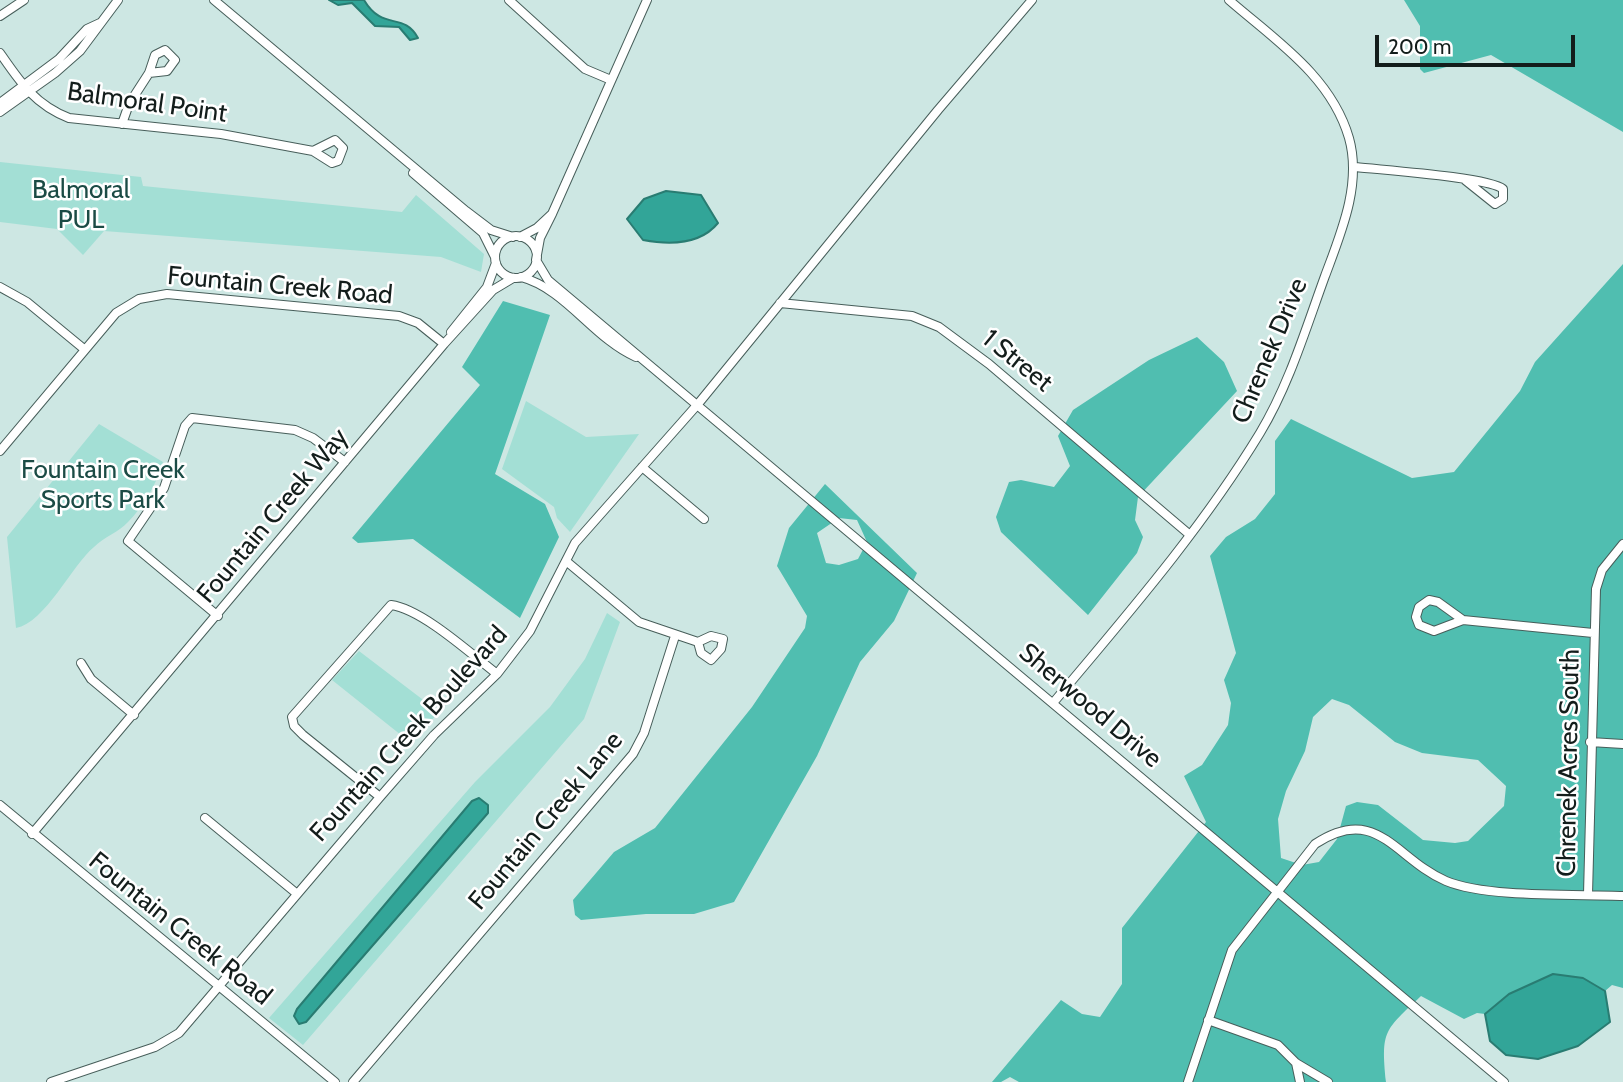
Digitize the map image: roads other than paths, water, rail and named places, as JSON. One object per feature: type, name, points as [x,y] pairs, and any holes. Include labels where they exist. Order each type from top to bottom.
[{"type":"street","points":[[0,16],[24,0]]},
{"type":"street","points":[[0,112],[59,59],[87,29],[100,23],[118,0]]},
{"type":"street","points":[[214,0],[483,233],[502,273],[517,278],[531,271],[540,238],[647,0]]},
{"type":"street","points":[[509,0],[585,69],[611,80]]},
{"type":"street","points":[[698,404],[1032,0]]},
{"type":"street","points":[[1229,0],[1311,70],[1341,117],[1356,167],[1465,180]]},
{"type":"street","name":"Balmoral Point","points":[[0,53],[25,89],[50,110],[69,118],[221,134],[313,151]]},
{"type":"street","points":[[122,124],[137,87],[149,73]]},
{"type":"street","points":[[0,103],[25,89]]},
{"type":"street","points":[[391,151],[491,230],[531,243],[536,260]]},
{"type":"street","name":"Chrenek Drive","points":[[1053,703],[1164,571],[1261,432],[1289,374],[1339,237],[1356,167]]},
{"type":"street","points":[[496,260],[500,244],[537,228],[552,214]]},
{"type":"street","name":"Fountain Creek Way","points":[[444,344],[457,322],[486,287],[496,260]]},
{"type":"street","name":"Sherwood Drive","points":[[536,260],[548,279],[1504,1082]]},
{"type":"street","name":"Fountain Creek Way","points":[[32,834],[134,716],[444,344],[493,290],[517,278]]},
{"type":"street","name":"Sherwood Drive","points":[[517,278],[541,285],[621,348],[649,362]]},
{"type":"street","points":[[0,287],[27,302],[84,349]]},
{"type":"street","name":"Fountain Creek Road","points":[[0,451],[116,313],[139,299],[167,294],[399,316],[418,323],[444,344]]},
{"type":"street","name":"1 Street","points":[[780,303],[912,316],[939,327],[989,364],[1190,535]]},
{"type":"street","name":"Fountain Creek Boulevard","points":[[51,1082],[155,1046],[179,1033],[216,986],[434,735],[496,674],[530,631],[575,543],[698,404]]},
{"type":"street","points":[[218,616],[128,541],[164,488],[185,426],[192,418],[295,430],[313,438],[345,462]]},
{"type":"street","points":[[642,467],[704,519]]},
{"type":"street","name":"Chrenek Acres South","points":[[1588,894],[1593,633],[1602,570],[1623,544]]},
{"type":"street","points":[[566,561],[639,622],[698,642]]},
{"type":"street","name":"Chrenek Acres South","points":[[1463,620],[1438,602],[1429,600],[1419,607],[1416,617],[1419,625],[1434,631],[1463,620],[1593,633]]},
{"type":"street","points":[[380,797],[303,735],[294,726],[292,717],[391,605],[401,606],[432,626],[496,674]]},
{"type":"street","name":"Fountain Creek Lane","points":[[353,1082],[633,754],[645,733],[675,636]]},
{"type":"street","points":[[81,663],[91,680],[134,716]]},
{"type":"street","points":[[1590,741],[1621,742]]},
{"type":"street","name":"Fountain Creek Road","points":[[0,806],[335,1082]]},
{"type":"street","points":[[205,818],[296,893]]},
{"type":"street","points":[[1188,1082],[1232,950],[1315,844],[1331,834],[1362,827],[1389,841],[1431,874],[1468,889],[1623,896]]},
{"type":"street","points":[[1208,1020],[1278,1045],[1296,1063],[1328,1082]]},
{"type":"street","points":[[1296,1063],[1300,1082]]},
{"type":"park label","name":"Balmoral PUL","points":[[81,204]]},
{"type":"park label","name":"Fountain Creek Sports Park","points":[[103,485]]}]
